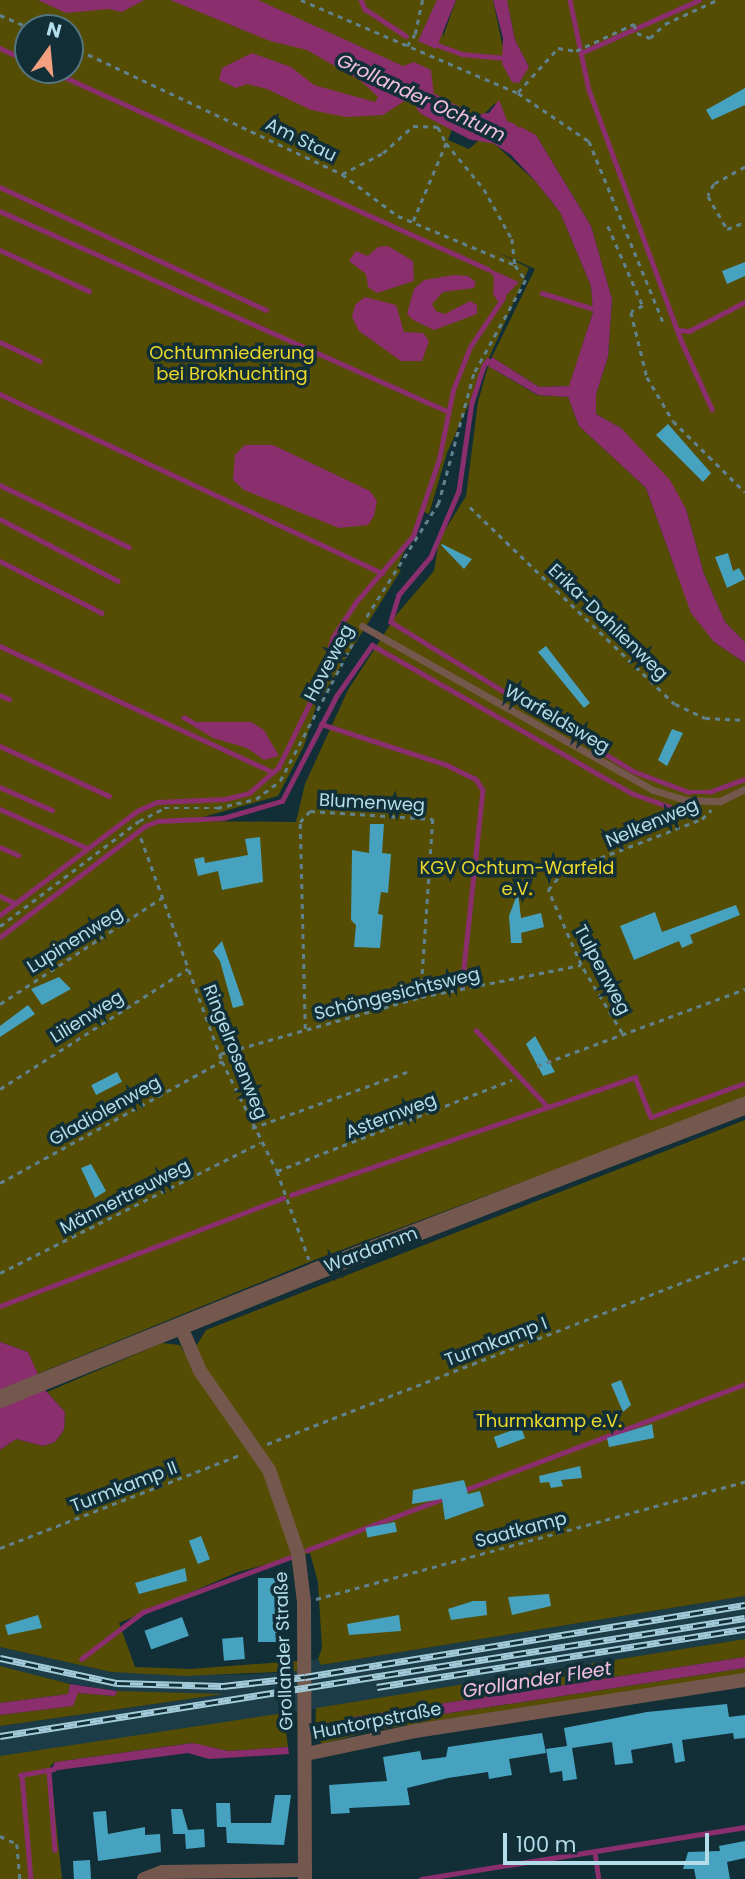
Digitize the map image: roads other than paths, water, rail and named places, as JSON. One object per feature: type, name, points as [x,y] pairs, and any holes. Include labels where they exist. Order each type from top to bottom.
[{"type":"street","name":"Wardamm","points":[[0,1399],[314,1272],[745,1106]]},
{"type":"street","name":"Grollander Straße","points":[[181,1327],[200,1371],[257,1448],[285,1511],[298,1553],[304,1602],[305,1875]]},
{"type":"street","name":"Huntorpstraße","points":[[306,1754],[415,1731],[745,1680]]},
{"type":"street","points":[[144,1879],[162,1872],[305,1875]]},
{"type":"lane","name":"Warfeldsweg","points":[[362,626],[627,778],[685,800],[720,801],[745,789]]},
{"type":"water","points":[[38,0],[144,0],[122,12],[108,9],[66,13]]},
{"type":"water","name":"Grollander Ochtum","points":[[170,0],[258,0],[403,66],[414,62],[431,70],[434,95],[470,115],[489,113],[499,100],[510,128],[521,127],[536,135],[591,226],[612,299],[608,357],[596,394],[596,414],[621,428],[670,480],[686,509],[704,574],[725,622],[745,642],[745,663],[714,642],[691,613],[646,488],[579,426],[568,397],[538,395],[488,366],[492,357],[539,387],[569,386],[593,312],[591,286],[560,212],[536,182],[511,155],[473,130],[481,127],[454,115],[455,122],[406,100],[383,115],[346,117],[311,110],[267,89],[247,84],[236,88],[219,80],[222,68],[252,53],[291,67],[314,85],[375,102],[378,97],[361,81],[307,50],[270,41]]},
{"type":"water","points":[[437,0],[456,0],[436,49],[418,41]]},
{"type":"water","points":[[493,0],[507,0],[515,40],[529,67],[519,83],[512,82],[502,64],[503,38]]},
{"type":"water","points":[[388,246],[413,261],[414,281],[377,293],[368,287],[366,274],[349,261],[356,251],[368,256],[378,247]]},
{"type":"water","points":[[485,267],[519,282],[499,303],[493,294],[494,277]]},
{"type":"water","points":[[454,275],[468,276],[476,282],[474,288],[443,292],[432,304],[436,311],[445,314],[470,301],[477,305],[477,314],[434,330],[413,320],[407,314],[414,289],[424,280]]},
{"type":"water","points":[[365,297],[396,305],[404,332],[423,333],[429,341],[422,361],[401,361],[359,331],[352,317],[355,305]]},
{"type":"water","points":[[245,445],[273,445],[370,491],[377,501],[374,516],[368,525],[339,528],[244,490],[233,480],[235,455]]},
{"type":"water","points":[[185,715],[196,722],[251,722],[264,730],[279,756],[264,760],[247,748],[213,738],[180,718]]},
{"type":"water","points":[[0,1342],[28,1352],[45,1390],[65,1412],[64,1430],[55,1442],[43,1446],[16,1439],[0,1450]]},
{"type":"water","points":[[745,1657],[745,1668],[358,1727],[336,1735],[333,1725],[348,1718]]},
{"type":"water","points":[[70,1684],[117,1691],[115,1696],[78,1693],[73,1706],[0,1715],[0,1703],[68,1694]]},
{"type":"water","points":[[193,1743],[228,1751],[288,1747],[289,1754],[209,1759],[188,1753],[51,1771],[55,1762]]},
{"type":"waterway","points":[[361,0],[365,9],[406,36]]},
{"type":"waterway","points":[[570,0],[589,90],[681,340],[712,409]]},
{"type":"waterway","points":[[581,53],[699,0]]},
{"type":"waterway","points":[[435,44],[462,54],[505,58]]},
{"type":"waterway","points":[[0,48],[14,54]]},
{"type":"waterway","points":[[80,84],[488,269]]},
{"type":"waterway","name":"Grollander Ochtum","points":[[428,104],[474,128],[507,134]]},
{"type":"waterway","points":[[0,187],[266,310]]},
{"type":"waterway","points":[[0,211],[448,411]]},
{"type":"waterway","points":[[0,250],[89,291]]},
{"type":"waterway","points":[[542,293],[598,310]]},
{"type":"waterway","points":[[0,915],[137,811],[157,802],[225,799],[249,793],[278,768],[317,688],[333,637],[356,602],[413,536],[439,459],[453,390],[470,347],[503,298]]},
{"type":"waterway","points":[[678,330],[689,331],[745,302]]},
{"type":"waterway","points":[[0,342],[40,361]]},
{"type":"waterway","points":[[493,364],[488,361],[484,366],[472,402],[459,491],[431,557],[399,595],[391,622],[633,771],[689,792],[709,792],[745,779]]},
{"type":"waterway","points":[[0,394],[382,573]]},
{"type":"waterway","points":[[0,485],[129,547]]},
{"type":"waterway","points":[[0,519],[118,581]]},
{"type":"waterway","points":[[0,561],[102,613]]},
{"type":"waterway","points":[[0,937],[145,826],[158,821],[223,818],[282,801],[337,695],[372,645],[631,793],[670,807]]},
{"type":"waterway","points":[[0,646],[273,772]]},
{"type":"waterway","points":[[0,695],[9,699]]},
{"type":"waterway","points":[[321,724],[447,765],[476,779],[483,790],[462,985]]},
{"type":"waterway","points":[[0,746],[109,796]]},
{"type":"waterway","points":[[0,787],[52,810]]},
{"type":"waterway","points":[[0,809],[85,847]]},
{"type":"waterway","points":[[0,847],[18,855]]},
{"type":"waterway","points":[[0,896],[15,903]]},
{"type":"waterway","points":[[476,1030],[548,1107]]},
{"type":"waterway","points":[[291,1195],[635,1077],[651,1117],[745,1083]]},
{"type":"waterway","points":[[0,1306],[283,1198]]},
{"type":"waterway","points":[[462,1491],[745,1384]]},
{"type":"waterway","points":[[307,1550],[447,1497]]},
{"type":"waterway","points":[[81,1659],[143,1612],[291,1557]]},
{"type":"waterway","name":"Grollander Fleet","points":[[20,1775],[53,1769]]},
{"type":"waterway","points":[[49,1771],[55,1850]]},
{"type":"waterway","points":[[22,1775],[31,1879]]},
{"type":"waterway","points":[[421,1879],[745,1827]]},
{"type":"waterway","points":[[595,1852],[599,1879]]},
{"type":"railway","points":[[0,1658],[117,1683],[223,1686],[305,1677],[745,1605]]},
{"type":"railway","points":[[0,1736],[745,1618]]},
{"type":"railway","points":[[377,1687],[745,1629]]},
{"type":"park label","name":"Ochtumniederung bei Brokhuchting","points":[[232,364]]},
{"type":"park label","name":"KGV Ochtum-Warfeld e.V.","points":[[517,879]]},
{"type":"park label","name":"Thurmkamp e.V.","points":[[549,1421]]}]
